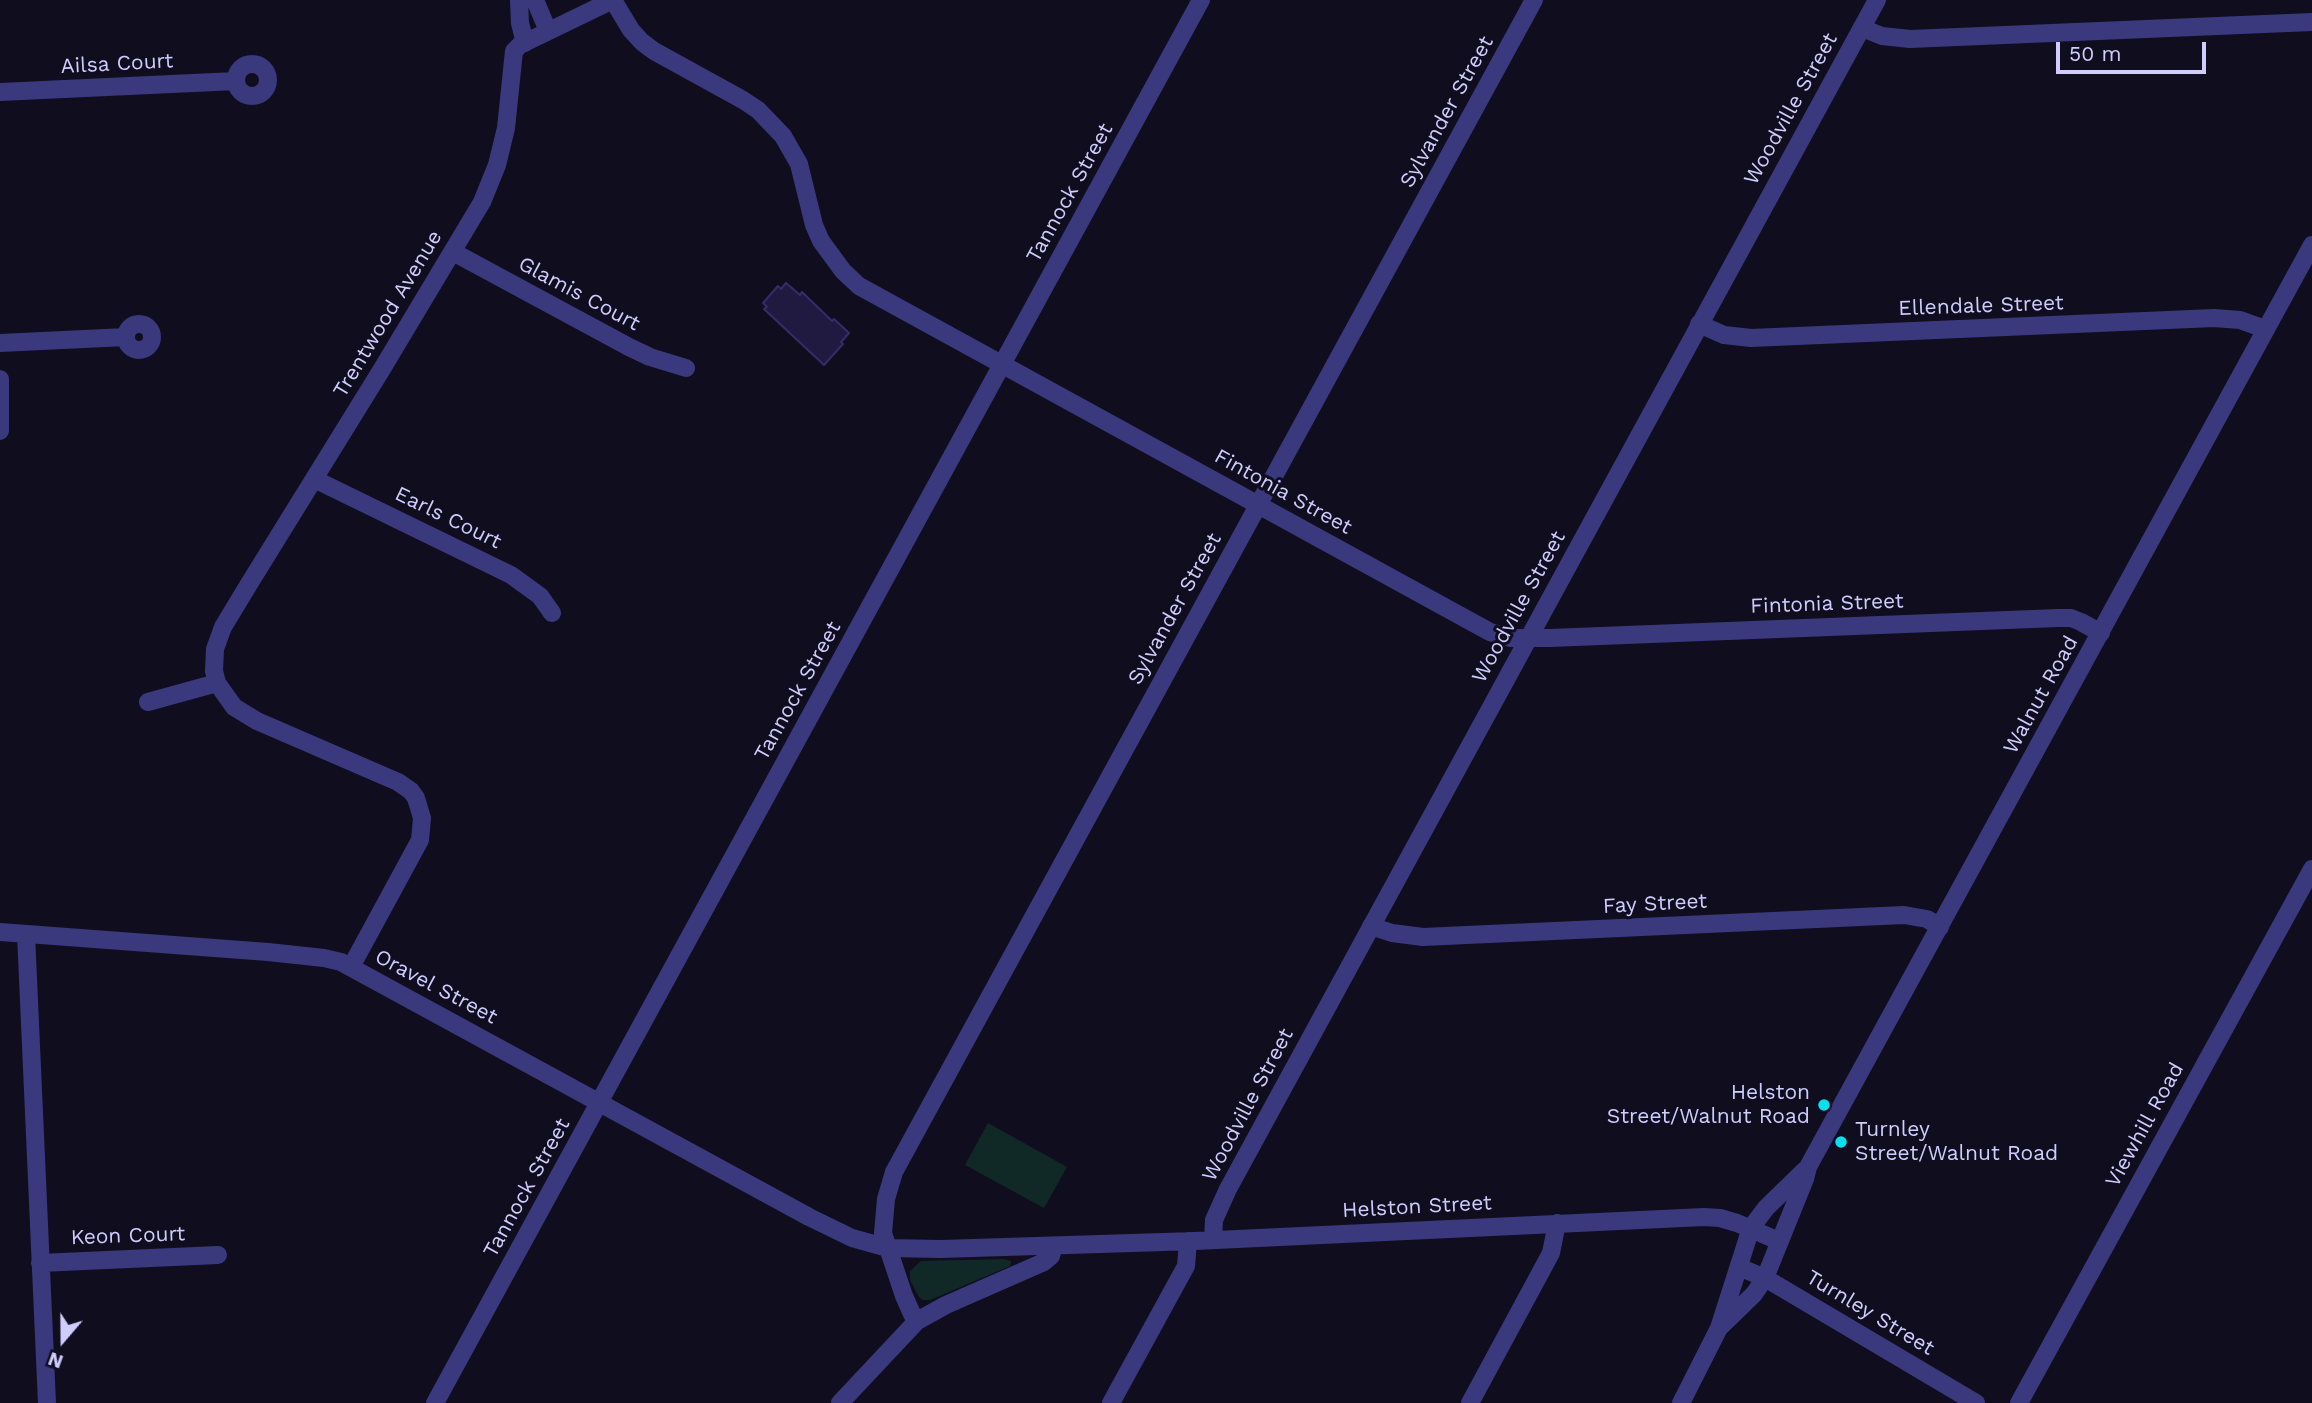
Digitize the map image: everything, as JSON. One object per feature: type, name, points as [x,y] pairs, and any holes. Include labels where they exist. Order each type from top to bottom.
[{"type":"street","points":[[519,0],[520,23],[525,43],[613,0]]},
{"type":"street","points":[[535,0],[548,31]]},
{"type":"street","name":"Fintonia Street","points":[[613,0],[631,30],[642,42],[743,100],[758,110],[783,135],[799,164],[814,225],[831,256],[859,286],[1490,632],[1511,638],[1528,638],[2071,618],[2101,633]]},
{"type":"street","name":"Tannock Street","points":[[435,1403],[1201,0]]},
{"type":"street","name":"Sylvander Street","points":[[917,1321],[912,1314],[883,1233],[883,1217],[894,1172],[1534,0]]},
{"type":"street","name":"Woodville Street","points":[[1213,1240],[1214,1220],[1228,1189],[1877,0]]},
{"type":"street","points":[[1862,28],[1882,36],[1910,39],[2312,22]]},
{"type":"street","name":"Trentwood Avenue","points":[[217,683],[214,660],[223,626],[482,202],[497,165],[510,110],[513,55],[516,48],[525,43]]},
{"type":"street","name":"Ailsa Court","points":[[0,92],[236,81]]},
{"type":"street","name":"Walnut Road","points":[[1719,1328],[1754,1294],[1765,1278],[1808,1167],[2312,245]]},
{"type":"street","name":"Glamis Court","points":[[453,252],[629,347],[650,357],[686,368]]},
{"type":"street","name":"Ellendale Street","points":[[1699,324],[1724,335],[1751,338],[2214,318],[2240,320],[2265,329]]},
{"type":"street","points":[[0,343],[126,337]]},
{"type":"street","points":[[0,379],[0,431]]},
{"type":"street","name":"Earls Court","points":[[314,479],[511,575],[540,596],[552,613]]},
{"type":"street","points":[[148,702],[217,683],[228,701],[244,714],[398,782],[411,791],[422,818],[420,840],[351,967]]},
{"type":"street","name":"Viewhill Road","points":[[2019,1403],[2312,869]]},
{"type":"street","name":"Fay Street","points":[[1371,926],[1392,933],[1423,937],[1904,915],[1927,919],[1940,927]]},
{"type":"street","name":"Oravel Street","points":[[0,932],[313,956],[334,960],[809,1217]]},
{"type":"street","points":[[26,934],[47,1403]]},
{"type":"street","name":"Walnut Road","points":[[1681,1403],[1719,1328],[1751,1228],[1766,1208],[1808,1167]]},
{"type":"street","name":"Helston Street","points":[[809,1217],[852,1238],[888,1248],[941,1250],[1704,1217],[1720,1218],[1779,1241]]},
{"type":"street","points":[[1470,1403],[1551,1253],[1557,1223]]},
{"type":"street","points":[[1111,1403],[1186,1266],[1188,1241]]},
{"type":"street","points":[[840,1403],[917,1321],[946,1305],[1044,1262],[1051,1256],[1054,1246]]},
{"type":"street","name":"Keon Court","points":[[40,1263],[218,1255]]},
{"type":"street","name":"Turnley Street","points":[[1739,1267],[1765,1278],[1976,1403]]},
{"type":"green space","points":[[988,1123],[1067,1167],[1044,1208],[965,1165]]},
{"type":"green space","points":[[921,1261],[1011,1261],[1010,1266],[930,1300],[919,1297],[910,1280],[910,1271]]},
{"type":"building","points":[[786,283],[800,295],[802,292],[832,321],[834,319],[849,333],[824,365],[764,309],[767,307],[763,303],[778,286],[781,289]]},
{"type":"place","name":"Helston Street/Walnut Road","points":[[1824,1105]]},
{"type":"place","name":"Turnley Street/Walnut Road","points":[[1841,1142]]}]
